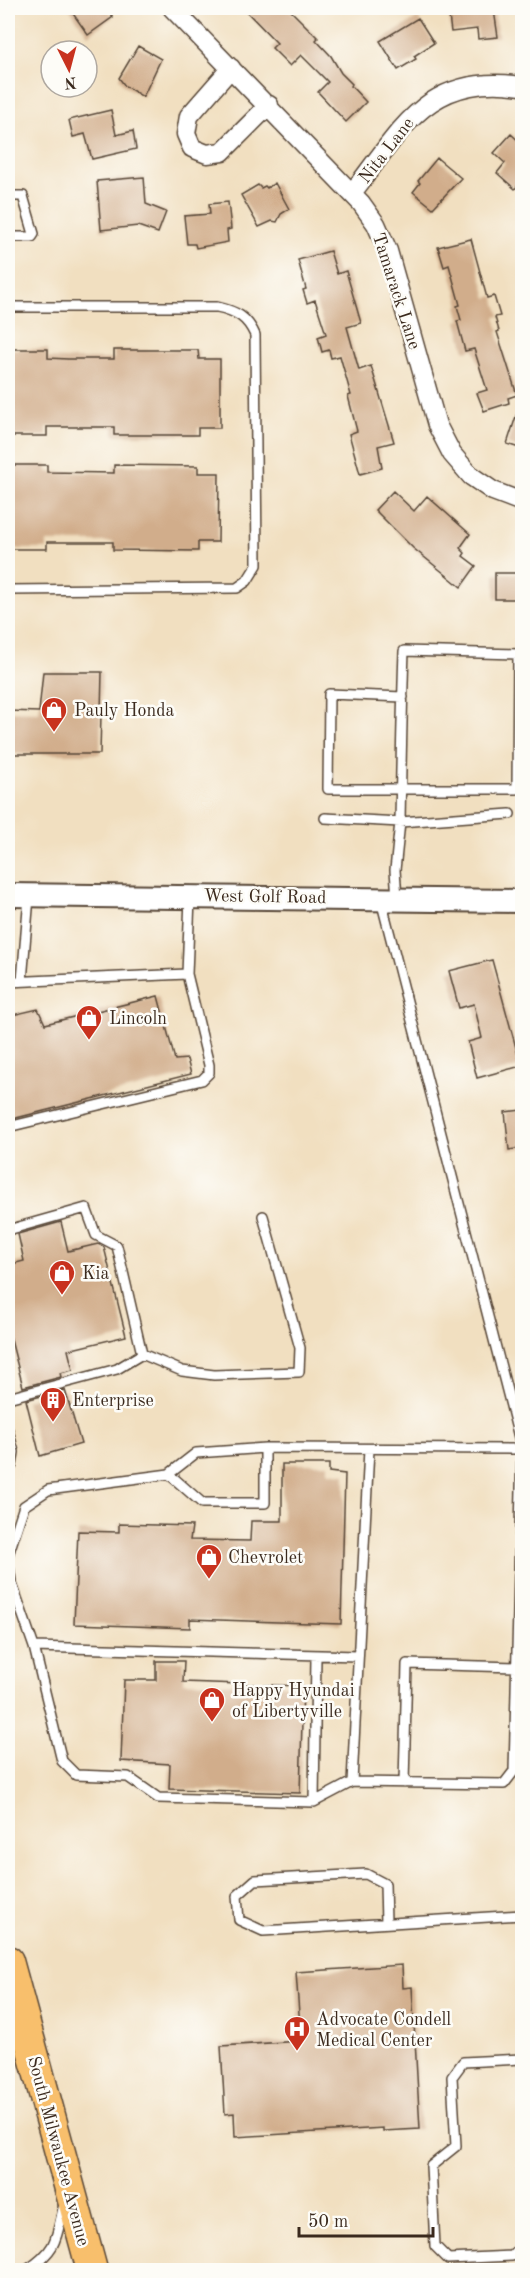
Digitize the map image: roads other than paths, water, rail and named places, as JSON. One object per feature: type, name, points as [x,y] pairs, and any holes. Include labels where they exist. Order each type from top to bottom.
[{"type":"main road","name":"South Milwaukee Avenue","points":[[8,1961],[13,2003],[92,2271]]},
{"type":"street","name":"Tamarack Lane","points":[[172,8],[269,105],[352,193],[376,224],[388,251],[437,425],[452,454],[471,476],[494,491],[522,501]]},
{"type":"street","points":[[231,68],[189,116],[186,134],[192,148],[207,154],[222,152],[269,105]]},
{"type":"street","name":"Nita Lane","points":[[352,193],[416,112],[442,94],[497,82],[522,86]]},
{"type":"street","name":"West Golf Road","points":[[18,895],[522,901]]},
{"type":"lane","points":[[8,196],[23,196],[34,234],[32,237],[8,237]]},
{"type":"lane","points":[[8,307],[217,307],[234,311],[245,319],[255,335],[257,565],[247,581],[237,588],[8,590]]},
{"type":"lane","points":[[8,1560],[9,1582],[34,1647],[62,1761],[76,1775],[128,1777],[158,1798],[314,1802],[352,1782],[504,1784],[514,1771],[522,1449],[389,898],[395,870],[400,822],[401,790],[404,651],[518,654],[517,789],[401,790],[328,789],[329,694],[403,697]]},
{"type":"lane","points":[[325,818],[400,822],[510,814]]},
{"type":"lane","points":[[18,895],[22,981]]},
{"type":"lane","points":[[8,1127],[202,1080],[209,1073],[187,974],[190,896]]},
{"type":"lane","points":[[8,982],[187,974]]},
{"type":"lane","points":[[8,1230],[86,1208],[96,1235],[117,1246],[142,1354]]},
{"type":"lane","points":[[142,1354],[182,1371],[214,1375],[299,1372],[300,1348],[263,1216]]},
{"type":"lane","points":[[8,1398],[117,1370],[142,1354]]},
{"type":"lane","points":[[8,1430],[14,1452],[12,1465],[8,1466]]},
{"type":"lane","points":[[8,1555],[24,1506],[48,1490],[169,1474],[196,1453],[265,1448],[522,1449]]},
{"type":"lane","points":[[169,1474],[202,1503],[265,1503],[265,1448]]},
{"type":"lane","points":[[352,1782],[369,1449]]},
{"type":"lane","points":[[34,1647],[357,1656]]},
{"type":"lane","points":[[314,1802],[316,1656]]},
{"type":"lane","points":[[404,1783],[407,1664],[516,1667]]},
{"type":"lane","points":[[386,1923],[385,1884],[366,1874],[255,1880],[237,1896],[239,1920],[263,1931],[522,1916]]},
{"type":"lane","points":[[522,2059],[463,2062],[452,2077],[456,2145],[431,2166],[435,2246],[448,2259],[512,2256],[522,2245]]},
{"type":"lane","points":[[27,2271],[45,2258],[57,2242],[68,2184]]},
{"type":"place","name":"Pauly Honda","points":[[54,733]]},
{"type":"place","name":"Lincoln","points":[[89,1041]]},
{"type":"place","name":"Kia","points":[[62,1296]]},
{"type":"place","name":"Enterprise","points":[[53,1423]]},
{"type":"place","name":"Chevrolet","points":[[209,1580]]},
{"type":"place","name":"Happy Hyundai of Libertyville","points":[[212,1723]]},
{"type":"place","name":"Advocate Condell Medical Center","points":[[297,2052]]}]
